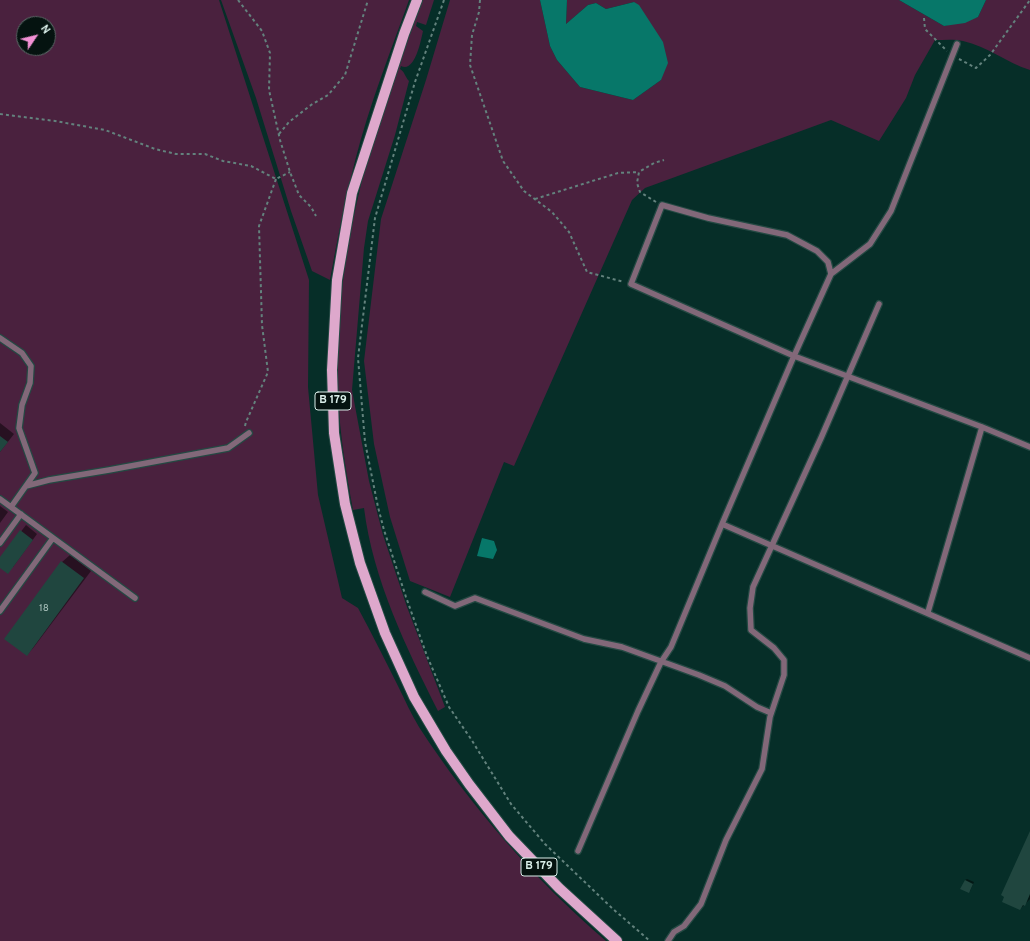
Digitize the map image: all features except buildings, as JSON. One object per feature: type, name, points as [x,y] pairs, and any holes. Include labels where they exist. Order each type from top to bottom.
[{"type":"main road","name":"B 179","points":[[417,0],[404,34],[352,193],[337,280],[332,370],[334,433],[345,504],[360,563],[385,633],[414,697],[446,751],[509,836],[559,888],[617,941]]},
{"type":"lane","points":[[578,851],[638,711],[661,662],[671,647],[794,356],[831,274],[870,244],[891,211],[957,44]]},
{"type":"lane","points":[[831,274],[828,262],[817,251],[787,235],[708,218],[662,205],[631,284],[794,356],[982,427],[1030,447]]},
{"type":"lane","points":[[668,941],[674,932],[684,926],[701,904],[726,840],[762,769],[771,713],[784,675],[784,660],[774,648],[751,630],[750,608],[753,587],[821,438],[879,304]]},
{"type":"lane","points":[[0,338],[22,353],[30,366],[30,383],[22,405],[19,428],[35,473],[12,507]]},
{"type":"lane","points":[[928,612],[982,427]]},
{"type":"lane","points":[[26,486],[49,480],[228,448],[247,435]]},
{"type":"lane","points":[[0,498],[135,598]]},
{"type":"lane","points":[[0,542],[21,514]]},
{"type":"lane","points":[[722,524],[928,612],[1030,658]]},
{"type":"lane","points":[[0,611],[53,538]]},
{"type":"lane","points":[[425,592],[455,606],[475,598],[584,639],[622,647],[700,675],[725,686],[757,707],[771,713]]},
{"type":"path","points":[[238,0],[262,31],[270,53],[269,90],[278,134],[290,172],[300,195],[311,207],[316,216]]},
{"type":"path","points":[[278,134],[289,122],[311,104],[328,95],[345,75],[368,0]]},
{"type":"path","points":[[444,0],[415,82],[375,218],[358,358],[365,442],[378,507],[406,597],[427,656],[449,707],[472,739],[510,804],[540,839],[570,869],[650,941]]},
{"type":"path","points":[[480,0],[472,35],[470,65],[503,161],[524,191],[552,212],[569,232],[587,272],[631,284]]},
{"type":"path","points":[[924,18],[925,29],[945,49],[976,68],[990,55],[1030,0]]},
{"type":"path","points":[[0,114],[55,121],[104,130],[155,149],[176,154],[205,154],[223,161],[251,166],[276,179]]},
{"type":"path","points":[[535,199],[618,173],[639,172],[654,163],[664,160]]},
{"type":"path","points":[[247,435],[246,422],[268,372],[262,325],[259,226],[276,179],[290,172]]},
{"type":"path","points":[[639,172],[638,183],[640,192],[662,205]]},
{"type":"shaded area","points":[[0,0],[219,0],[309,280],[308,387],[318,495],[342,598],[358,608],[416,722],[439,757],[482,814],[554,893],[606,941],[0,941]]},
{"type":"shaded area","points":[[221,0],[409,0],[380,80],[361,140],[351,176],[330,280],[312,271],[291,211],[256,98]]},
{"type":"shaded area","points":[[422,0],[434,0],[426,25],[417,22],[416,26],[423,31],[414,60],[410,65],[406,67],[401,66],[400,69],[409,81],[395,135],[368,221],[364,248],[352,390],[369,481],[383,535],[407,607],[445,707],[438,711],[392,612],[368,535],[364,508],[353,510],[340,425],[337,364],[338,331],[345,265],[357,200],[374,137]]},
{"type":"shaded area","points":[[450,0],[540,0],[550,46],[557,60],[580,87],[633,100],[661,80],[634,2],[606,9],[596,3],[588,5],[566,24],[567,0],[899,0],[944,26],[978,17],[986,0],[1030,0],[1030,70],[972,43],[957,40],[935,40],[915,75],[906,98],[879,141],[831,120],[645,188],[632,200],[514,466],[504,462],[450,597],[410,581],[390,517],[374,444],[364,361],[381,219]]},
{"type":"shaded area","points":[[540,0],[567,0],[566,24],[588,5],[596,3],[606,9],[634,2],[639,5],[663,42],[668,63],[661,80],[633,100],[580,87],[557,60],[550,46]]},
{"type":"shaded area","points":[[899,0],[986,0],[978,17],[965,23],[944,26]]},
{"type":"shaded area","points":[[482,538],[494,541],[497,550],[493,559],[477,556]]}]
